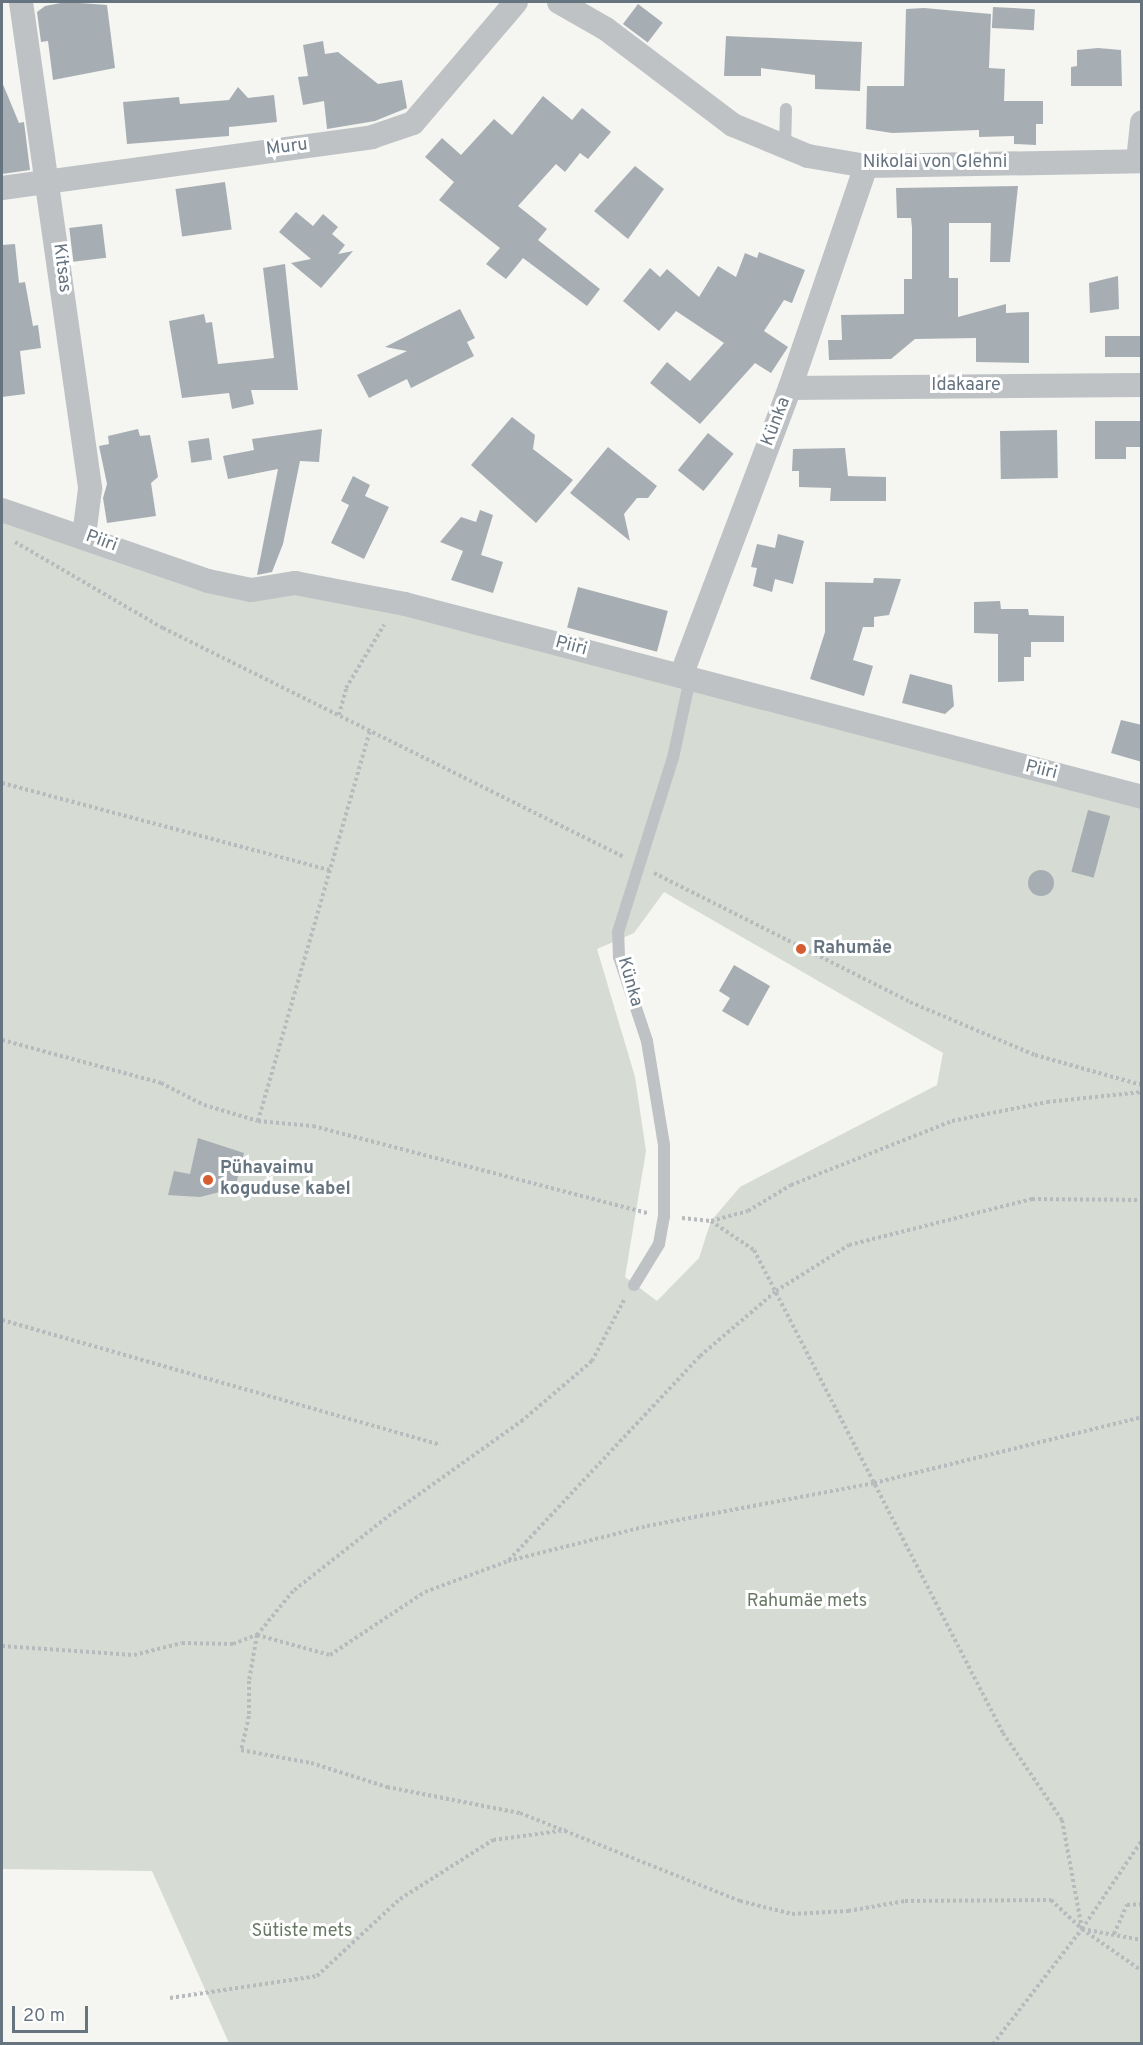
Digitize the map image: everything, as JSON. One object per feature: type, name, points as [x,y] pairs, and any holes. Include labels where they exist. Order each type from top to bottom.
[{"type":"street","name":"Kitsas","points":[[21,2],[49,179],[90,489],[84,536]]},
{"type":"street","name":"Muru","points":[[2,188],[49,179],[372,137],[413,123],[516,2]]},
{"type":"street","name":"Nikolai von Glehni","points":[[559,2],[606,29],[733,125],[785,149],[867,166],[1140,161]]},
{"type":"street","points":[[1140,161],[1142,122]]},
{"type":"street","name":"Künka","points":[[686,677],[867,166]]},
{"type":"street","name":"Idakaare","points":[[790,388],[1142,385]]},
{"type":"street","name":"Piiri","points":[[2,510],[84,536],[208,581],[251,590],[295,583],[396,602],[1142,797]]},
{"type":"lane","points":[[785,149],[786,109]]},
{"type":"lane","name":"Künka","points":[[634,1285],[659,1244],[664,1216],[664,1145],[647,1041],[619,957],[618,932],[636,864],[673,758],[686,677]]},
{"type":"path","points":[[12,540],[163,628],[910,1002],[1035,1055],[1142,1085]]},
{"type":"path","points":[[339,715],[346,688],[396,602]]},
{"type":"path","points":[[258,1121],[370,730]]},
{"type":"path","points":[[2,783],[330,870]]},
{"type":"path","points":[[2,1040],[161,1083],[204,1105],[258,1121],[313,1126],[664,1216],[711,1221],[748,1211],[791,1185],[952,1121],[1047,1102],[1142,1092]]},
{"type":"path","points":[[508,1562],[700,1356],[776,1291],[849,1245],[1032,1199],[1142,1200]]},
{"type":"path","points":[[711,1221],[754,1250],[1003,1733],[1062,1820],[1082,1929]]},
{"type":"path","points":[[2,1646],[134,1655],[183,1643],[233,1644],[257,1635],[293,1591],[391,1514],[523,1420],[592,1361],[634,1285]]},
{"type":"path","points":[[2,1320],[441,1445]]},
{"type":"path","points":[[257,1635],[330,1655],[425,1592],[508,1562],[647,1526],[874,1483],[1142,1417]]},
{"type":"path","points":[[257,1635],[249,1716],[241,1749],[311,1763],[387,1787],[520,1813],[740,1901],[792,1914],[848,1911],[905,1901],[1051,1900],[1082,1929],[1142,1971]]},
{"type":"path","points":[[170,1998],[317,1976],[400,1899],[493,1840],[567,1830]]},
{"type":"path","points":[[993,2043],[1082,1929],[1142,1840]]},
{"type":"path","points":[[1114,1934],[1127,1905],[1142,1904]]},
{"type":"path","points":[[1082,1929],[1142,1940]]},
{"type":"green space","points":[[2,510],[208,581],[295,583],[1141,797],[1141,2043],[229,2043],[152,1871],[2,1869]],"holes":[[[664,892],[943,1053],[937,1085],[740,1187],[711,1221],[699,1258],[657,1301],[625,1277],[646,1151],[635,1077],[597,949],[634,933]]]},
{"type":"building","points":[[66,2],[107,5],[115,68],[53,80],[48,41],[41,42],[37,12],[45,6]]},
{"type":"building","points":[[638,4],[663,23],[648,43],[623,24]]},
{"type":"building","points":[[993,7],[1035,9],[1034,30],[992,28]]},
{"type":"building","points":[[924,8],[991,14],[989,68],[1005,69],[1004,101],[1043,101],[1043,124],[1036,124],[1036,145],[1014,144],[1014,136],[979,137],[979,130],[892,133],[866,129],[867,86],[904,86],[906,9]]},
{"type":"building","points":[[726,36],[862,42],[860,91],[815,89],[815,75],[761,68],[761,76],[724,76]]},
{"type":"building","points":[[323,41],[325,54],[338,52],[378,84],[402,80],[407,108],[375,121],[327,129],[324,101],[303,105],[298,77],[308,76],[303,45]]},
{"type":"building","points":[[1098,48],[1121,50],[1122,86],[1071,86],[1071,67],[1077,66],[1077,50]]},
{"type":"building","points":[[2,82],[19,123],[24,122],[30,170],[2,174]]},
{"type":"building","points":[[238,87],[248,98],[274,95],[277,122],[229,127],[229,136],[127,144],[123,102],[179,97],[180,104],[229,100]]},
{"type":"building","points":[[543,96],[572,120],[582,108],[611,132],[588,159],[580,153],[565,172],[556,164],[518,206],[547,229],[538,240],[600,289],[587,306],[523,258],[506,279],[486,264],[500,248],[439,200],[454,182],[425,157],[442,138],[461,155],[494,119],[512,135]]},
{"type":"building","points":[[635,166],[664,189],[628,239],[594,211]]},
{"type":"building","points":[[225,182],[232,230],[182,236],[175,189]]},
{"type":"building","points":[[1018,186],[1010,262],[990,262],[991,223],[949,223],[949,278],[958,278],[958,317],[1006,304],[1006,313],[1029,312],[1029,363],[976,362],[976,338],[915,339],[891,359],[829,360],[828,340],[842,340],[841,315],[904,314],[904,279],[912,279],[912,228],[911,218],[897,218],[896,188]]},
{"type":"building","points":[[296,212],[313,226],[323,214],[338,227],[332,234],[345,245],[338,254],[353,251],[321,288],[291,263],[311,259],[279,232]]},
{"type":"building","points":[[102,224],[106,258],[73,262],[69,228]]},
{"type":"building","points":[[15,244],[19,283],[25,282],[33,326],[38,325],[41,348],[20,351],[25,394],[2,397],[2,245]]},
{"type":"building","points":[[759,252],[805,270],[792,303],[784,300],[764,331],[788,347],[771,373],[755,363],[700,424],[650,383],[667,362],[690,381],[724,343],[676,311],[659,331],[623,301],[650,268],[660,277],[667,269],[699,297],[718,266],[736,277],[745,253],[757,258]]},
{"type":"building","points":[[285,264],[298,390],[251,390],[254,404],[232,409],[229,393],[182,398],[169,321],[204,314],[206,323],[212,322],[218,364],[274,358],[263,268]]},
{"type":"building","points":[[1118,276],[1119,309],[1090,313],[1089,283]]},
{"type":"building","points":[[460,309],[475,338],[467,342],[474,356],[411,388],[407,379],[369,398],[357,375],[407,351],[385,347]]},
{"type":"building","points":[[1105,336],[1142,336],[1142,357],[1105,357]]},
{"type":"building","points":[[512,417],[535,435],[533,449],[573,480],[536,523],[471,465]]},
{"type":"building","points":[[1095,421],[1142,421],[1142,447],[1126,447],[1126,459],[1095,459]]},
{"type":"building","points":[[138,429],[140,436],[150,435],[158,477],[151,483],[156,516],[107,523],[103,498],[107,484],[99,446],[109,444],[108,436]]},
{"type":"building","points":[[322,429],[319,462],[300,461],[283,544],[272,572],[257,575],[278,469],[228,479],[223,456],[254,450],[252,439]]},
{"type":"building","points":[[1057,430],[1058,478],[1001,479],[1000,431]]},
{"type":"building","points":[[708,433],[734,454],[703,491],[678,470]]},
{"type":"building","points":[[209,438],[212,460],[191,463],[188,441]]},
{"type":"building","points":[[608,447],[657,486],[648,498],[637,498],[624,514],[630,541],[570,493]]},
{"type":"building","points":[[845,448],[848,476],[886,477],[886,501],[830,501],[831,488],[799,487],[799,471],[792,471],[793,449]]},
{"type":"building","points":[[353,476],[370,485],[365,496],[389,507],[364,559],[331,543],[349,505],[341,501]]},
{"type":"building","points":[[480,510],[493,515],[481,555],[503,562],[493,593],[451,580],[463,551],[440,542],[461,517],[476,522]]},
{"type":"building","points":[[778,534],[804,541],[793,584],[775,579],[772,592],[753,586],[757,568],[751,567],[757,544],[775,548]]},
{"type":"building","points":[[874,578],[901,579],[889,615],[874,617],[874,627],[863,627],[853,660],[873,666],[864,696],[810,679],[825,632],[825,582],[873,583]]},
{"type":"building","points":[[578,587],[668,611],[657,652],[567,628]]},
{"type":"building","points":[[1000,601],[1001,609],[1028,609],[1029,615],[1064,616],[1064,642],[1031,642],[1031,657],[1024,657],[1024,681],[998,682],[998,634],[974,633],[974,602]]},
{"type":"building","points":[[910,674],[952,685],[954,706],[945,714],[902,703]]},
{"type":"building","points":[[1121,720],[1142,725],[1142,762],[1111,753]]},
{"type":"building","points":[[1088,810],[1110,816],[1094,878],[1071,872]]},
{"type":"building","points":[[1041,870],[1050,874],[1054,883],[1050,892],[1041,896],[1032,892],[1028,883],[1032,874]]},
{"type":"building","points":[[734,965],[770,986],[748,1026],[722,1011],[730,998],[719,991]]},
{"type":"building","name":"Pühavaimu koguduse kabel","points":[[198,1138],[244,1153],[235,1188],[200,1197],[168,1195],[174,1171],[190,1174]]},
{"type":"place","name":"Rahumäe","points":[[801,949]]},
{"type":"place","name":"Pühavaimu koguduse kabel","points":[[208,1180]]},
{"type":"park label","name":"Rahumäe mets","points":[[807,1602]]},
{"type":"park label","name":"Sütiste mets","points":[[302,1932]]}]
